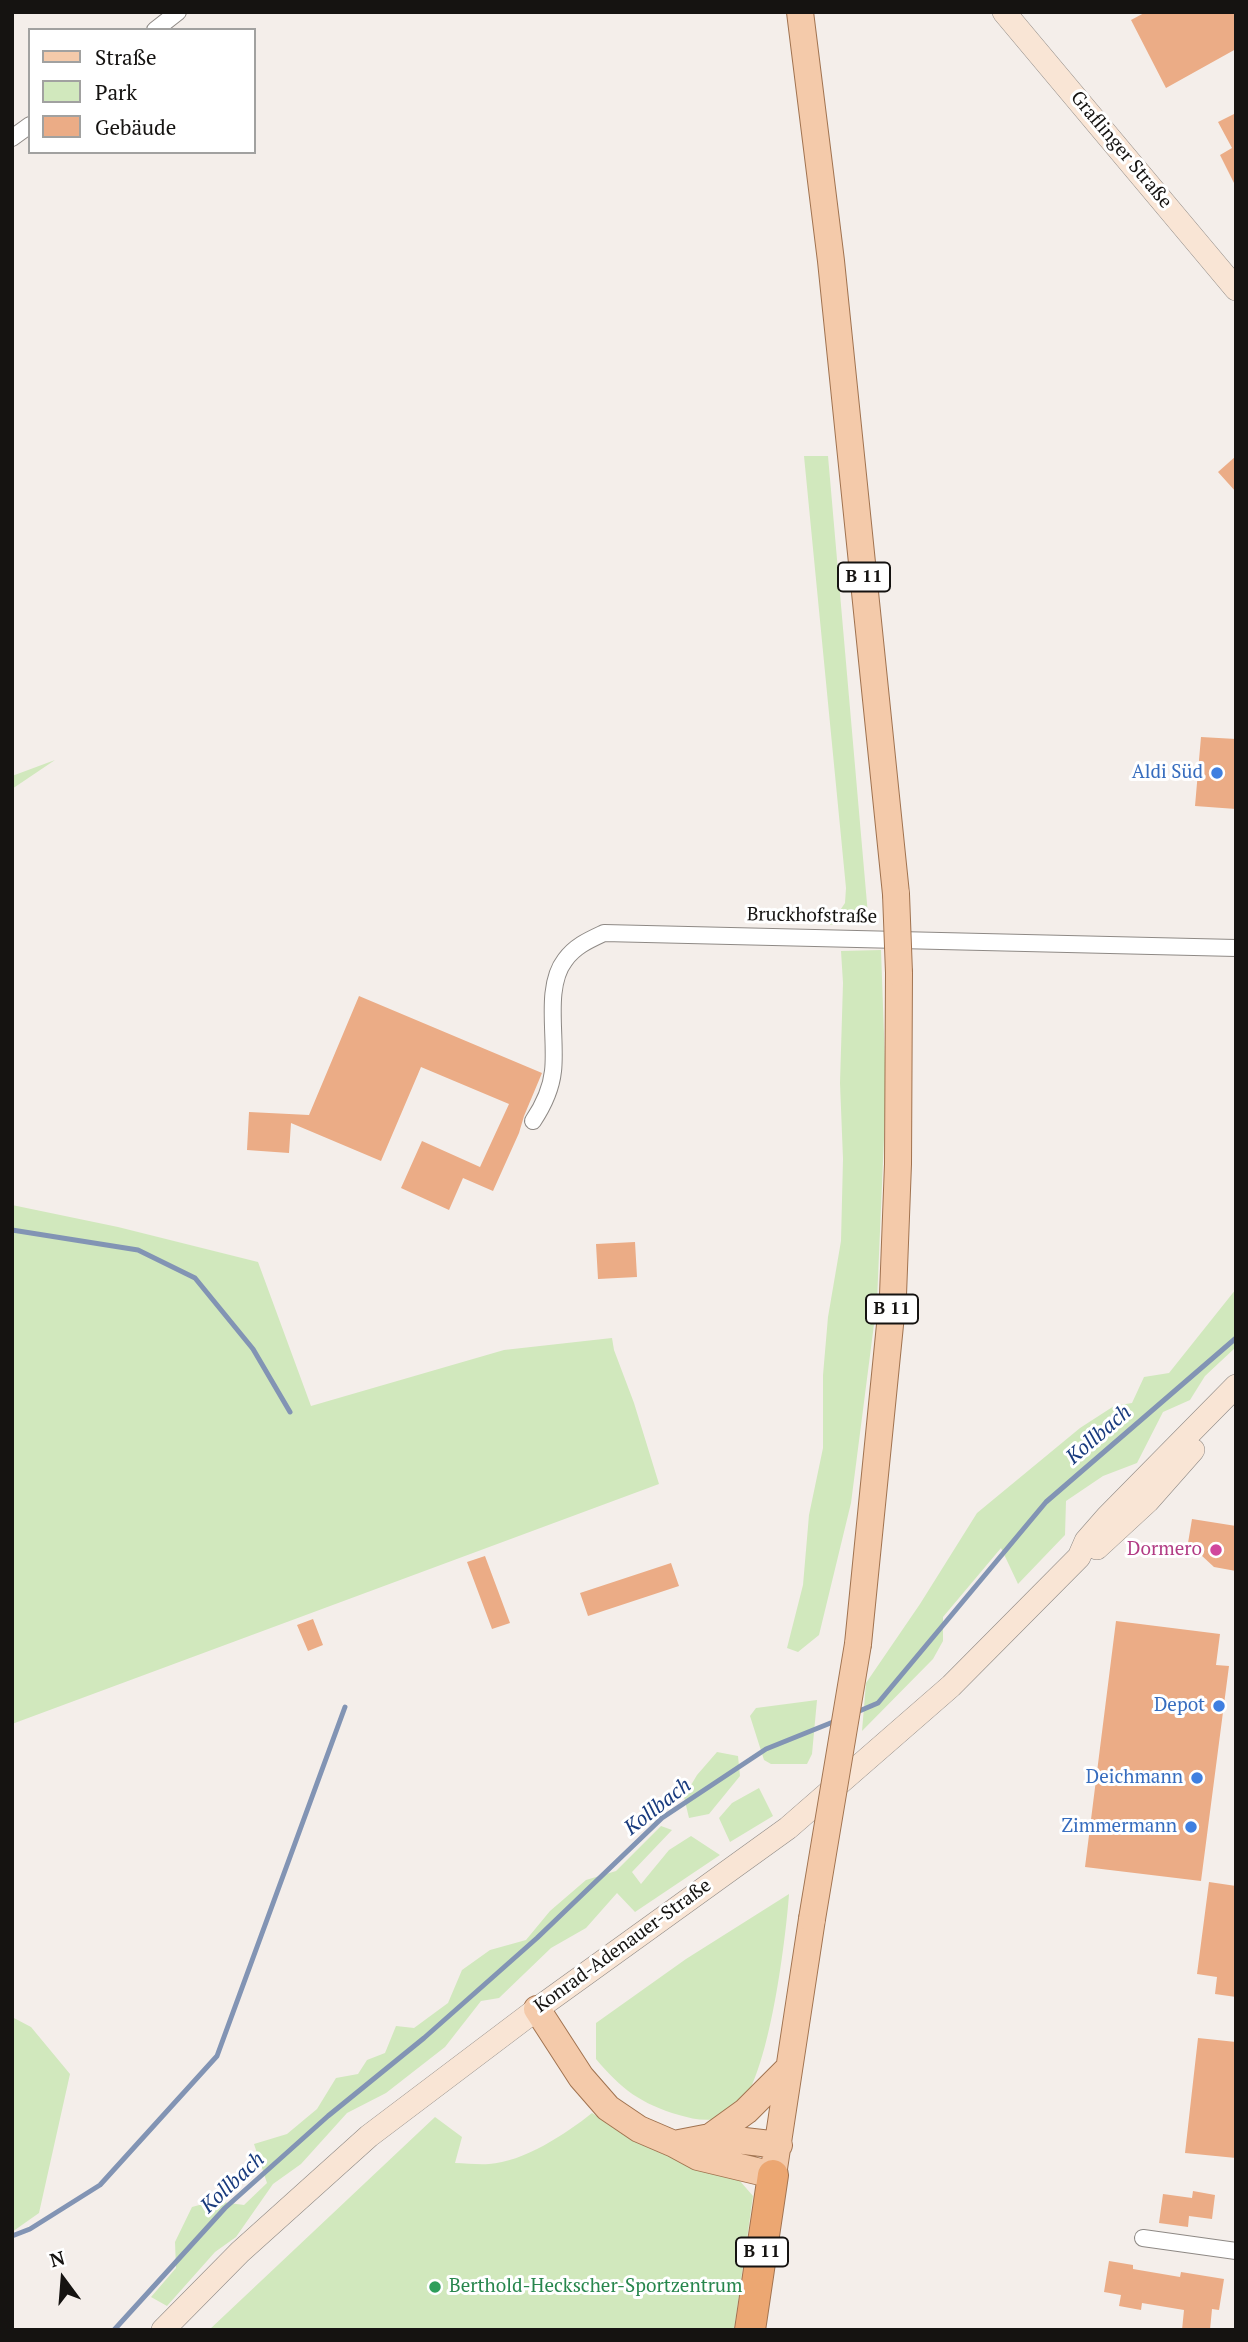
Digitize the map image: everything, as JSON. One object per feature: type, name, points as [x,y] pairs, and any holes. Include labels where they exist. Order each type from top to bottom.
[{"type":"highway","name":"B 11","points":[[750,2330],[773,2175]]},
{"type":"main road","name":"B 11","points":[[773,2175],[858,1644],[893,1294],[898,1164],[899,973],[896,894],[837,313],[800,12]]},
{"type":"main road","points":[[537,2009],[581,2077],[608,2108],[639,2129],[698,2157],[773,2175]]},
{"type":"main road","points":[[709,2137],[746,2111],[788,2070]]},
{"type":"main road","points":[[674,2144],[709,2137],[779,2145]]},
{"type":"street","points":[[158,28],[178,12]]},
{"type":"street","name":"Graflinger Straße","points":[[1004,12],[1236,289]]},
{"type":"street","points":[[12,138],[28,126]]},
{"type":"street","name":"Bruckhofstraße","points":[[533,1121],[544,1104],[553,1071],[555,978],[564,961],[578,946],[604,933],[1236,948]]},
{"type":"street","name":"Konrad-Adenauer-Straße","points":[[163,2330],[240,2252],[369,2136],[537,2009],[788,1828],[951,1686],[1079,1557],[1086,1541],[1100,1525],[1236,1386]]},
{"type":"street","name":"Konrad-Adenauer-Straße","points":[[1079,1557],[1094,1551],[1148,1501],[1236,1404]]},
{"type":"street","points":[[1143,2238],[1236,2251]]},
{"type":"green space","points":[[804,456],[828,456],[868,915],[830,925],[845,903],[846,888]]},
{"type":"green space","points":[[55,760],[12,789],[12,776]]},
{"type":"green space","points":[[881,950],[886,1091],[877,1301],[851,1503],[819,1635],[798,1652],[787,1648],[803,1585],[809,1515],[823,1448],[823,1375],[828,1317],[841,1241],[841,951]]},
{"type":"green space","points":[[12,1205],[118,1227],[258,1262],[311,1406],[504,1350],[612,1338],[659,1484],[12,1724]]},
{"type":"green space","points":[[1236,1289],[1236,1347],[1205,1376],[1190,1400],[1163,1412],[1137,1463],[1103,1476],[1066,1501],[1065,1535],[1018,1584],[1001,1548],[943,1617],[943,1641],[933,1659],[862,1731],[866,1683],[977,1513],[1080,1428],[1114,1406],[1132,1403],[1144,1377],[1169,1373]]},
{"type":"green space","points":[[817,1700],[812,1754],[807,1764],[771,1764],[764,1760],[750,1716],[756,1708]]},
{"type":"green space","points":[[717,1752],[738,1756],[740,1776],[709,1814],[689,1818],[684,1797],[697,1775]]},
{"type":"green space","points":[[759,1788],[773,1816],[730,1842],[719,1818],[732,1803]]},
{"type":"green space","points":[[661,1826],[672,1830],[632,1872],[641,1884],[669,1850],[691,1836],[720,1855],[635,1912],[617,1893],[586,1928],[551,1948],[499,1998],[481,2001],[445,2047],[386,2093],[347,2113],[301,2164],[273,2184],[236,2237],[215,2252],[167,2306],[151,2297],[176,2268],[175,2242],[192,2207],[214,2201],[244,2205],[267,2183],[254,2144],[287,2134],[317,2109],[336,2078],[358,2074],[367,2060],[385,2053],[396,2026],[414,2028],[448,2003],[462,1970],[490,1950],[526,1940],[550,1911],[586,1880],[616,1871]]},
{"type":"green space","points":[[789,1894],[773,2012],[765,2047],[744,2101],[725,2117],[712,2120],[692,2118],[666,2111],[643,2100],[614,2079],[596,2059],[596,2023],[686,1959]]},
{"type":"green space","points":[[12,2017],[31,2027],[70,2074],[39,2213],[12,2232]]},
{"type":"green space","points":[[592,2113],[630,2137],[733,2173],[753,2196],[734,2330],[209,2330],[435,2117],[462,2137],[455,2163],[485,2164],[530,2153],[570,2130]]},
{"type":"building","points":[[1146,12],[1236,12],[1236,49],[1166,88],[1131,20]]},
{"type":"building","points":[[1236,113],[1236,187],[1220,155],[1232,148],[1218,122]]},
{"type":"building","points":[[1236,456],[1236,492],[1218,472]]},
{"type":"building","name":"Aldi Süd","points":[[1201,737],[1236,739],[1236,809],[1195,806]]},
{"type":"building","points":[[359,996],[542,1073],[493,1191],[463,1178],[449,1210],[401,1188],[422,1141],[480,1167],[509,1104],[421,1067],[381,1161],[291,1123],[289,1153],[247,1150],[249,1112],[309,1115]]},
{"type":"building","points":[[635,1242],[637,1277],[598,1279],[596,1244]]},
{"type":"building","name":"Dormero","points":[[1192,1519],[1236,1526],[1236,1571],[1214,1567],[1188,1543]]},
{"type":"building","points":[[485,1556],[510,1623],[492,1629],[467,1562]]},
{"type":"building","points":[[671,1563],[679,1586],[588,1616],[580,1593]]},
{"type":"building","points":[[313,1619],[323,1645],[308,1651],[297,1625]]},
{"type":"building","points":[[1116,1621],[1220,1634],[1216,1665],[1229,1666],[1201,1881],[1085,1867]]},
{"type":"building","points":[[1209,1882],[1236,1886],[1236,1997],[1215,1994],[1217,1977],[1197,1974]]},
{"type":"building","points":[[1198,2038],[1236,2042],[1236,2158],[1185,2153]]},
{"type":"building","points":[[1193,2191],[1215,2195],[1212,2219],[1189,2216],[1188,2227],[1159,2223],[1163,2194],[1192,2198]]},
{"type":"building","points":[[1109,2261],[1133,2265],[1133,2269],[1180,2277],[1181,2272],[1224,2279],[1219,2310],[1212,2309],[1210,2330],[1182,2330],[1184,2310],[1142,2303],[1141,2310],[1119,2306],[1121,2295],[1104,2292]]},
{"type":"waterway","points":[[12,1230],[138,1250],[195,1278],[253,1349],[290,1412]]},
{"type":"waterway","name":"Kollbach","points":[[857,1712],[878,1703],[1046,1502],[1236,1338]]},
{"type":"waterway","points":[[12,2236],[30,2229],[100,2185],[217,2056],[345,1707]]},
{"type":"waterway","name":"Kollbach","points":[[114,2330],[225,2208],[328,2116],[424,2038],[537,1938],[662,1818],[766,1749],[838,1720]]},
{"type":"place","name":"Aldi Süd","points":[[1217,773]]},
{"type":"place","name":"Dormero","points":[[1216,1550]]},
{"type":"place","name":"Depot","points":[[1219,1706]]},
{"type":"place","name":"Deichmann","points":[[1197,1778]]},
{"type":"place","name":"Zimmermann","points":[[1191,1827]]},
{"type":"place","name":"Berthold-Heckscher-Sportzentrum","points":[[435,2287]]}]
